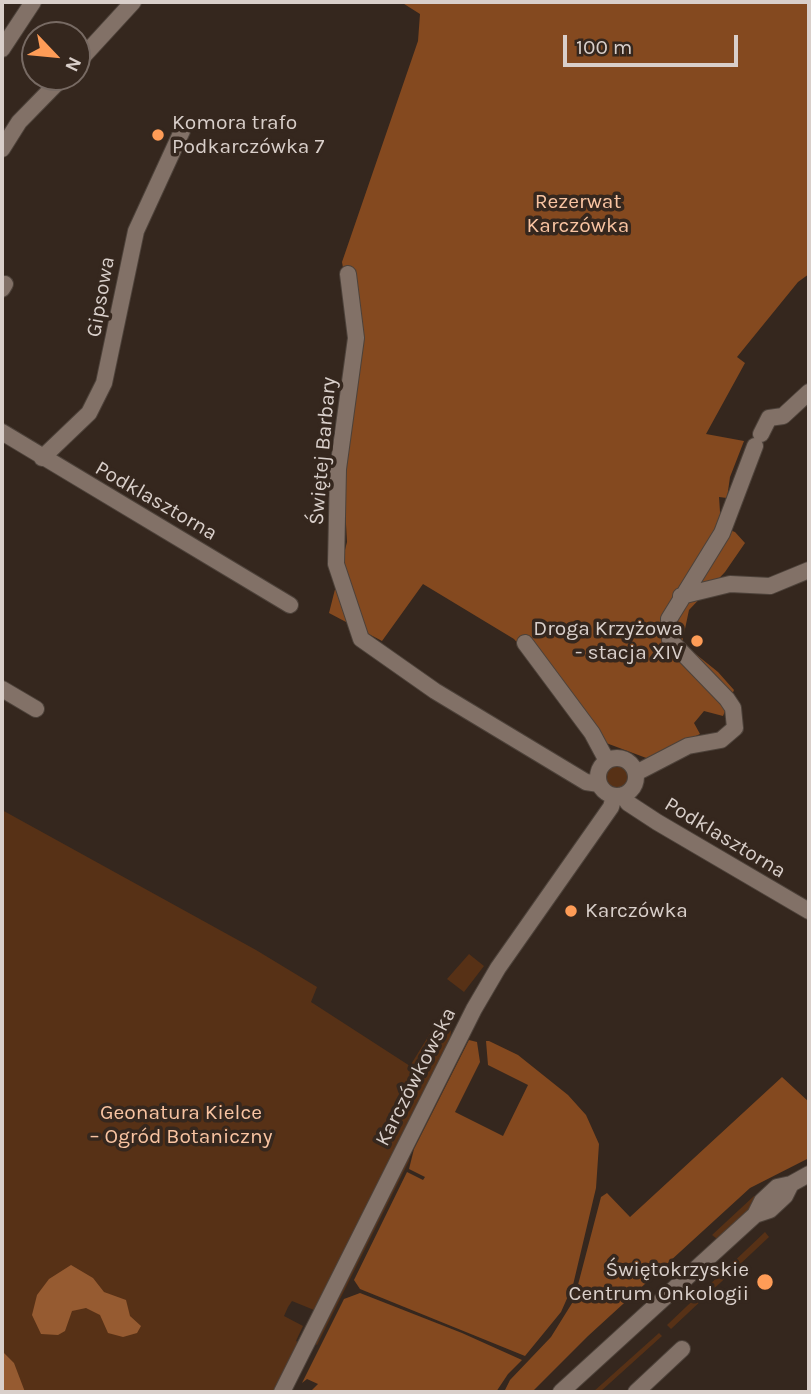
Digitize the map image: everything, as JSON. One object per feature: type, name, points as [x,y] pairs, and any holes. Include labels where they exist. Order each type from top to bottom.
[{"type":"street","points":[[2,48],[33,2]]},
{"type":"street","points":[[91,47],[133,2]]},
{"type":"street","points":[[2,149],[19,122],[49,91]]},
{"type":"street","name":"Gipsowa","points":[[43,458],[83,419],[101,390],[112,355],[135,231],[182,131]]},
{"type":"street","name":"Świętej Barbary","points":[[348,274],[356,338],[338,469],[335,564],[358,630]]},
{"type":"street","points":[[636,773],[688,746],[722,740],[735,728],[733,708],[727,699],[670,640],[669,619],[722,533],[769,418],[783,416],[809,392]]},
{"type":"street","name":"Podklasztorna","points":[[2,432],[290,605]]},
{"type":"street","points":[[681,596],[730,584],[770,586],[809,570]]},
{"type":"street","name":"Podklasztorna","points":[[358,630],[361,639],[371,649],[435,691],[586,782],[599,784],[606,793],[618,796],[667,828],[807,907]]},
{"type":"street","points":[[525,643],[592,733],[607,761]]},
{"type":"street","points":[[2,689],[36,709]]},
{"type":"street","points":[[599,784],[600,769],[607,761],[625,759],[636,773],[634,786],[618,796]]},
{"type":"street","name":"Karczówkowska","points":[[282,1392],[474,1010],[498,968],[618,796]]},
{"type":"street","points":[[561,1392],[755,1215],[762,1201],[777,1187],[791,1184],[809,1174]]},
{"type":"street","points":[[636,1392],[682,1349]]},
{"type":"green space","name":"Rezerwat Karczówka","points":[[401,2],[809,2],[809,274],[798,282],[737,357],[745,363],[706,434],[744,441],[730,477],[727,498],[719,497],[721,527],[735,532],[745,543],[725,572],[689,610],[682,643],[718,672],[734,690],[723,716],[704,711],[694,723],[700,734],[649,759],[590,737],[556,687],[514,639],[423,584],[382,641],[329,613],[347,542],[343,471],[356,344],[342,262],[418,41],[420,14]]},
{"type":"green space","points":[[617,763],[626,767],[630,776],[626,785],[617,789],[608,785],[604,776],[608,767]]},
{"type":"green space","name":"Geonatura Kielce – Ogród Botaniczny","points":[[2,810],[256,950],[317,987],[311,1002],[410,1066],[434,1027],[442,1025],[451,1031],[450,1041],[314,1310],[292,1301],[288,1307],[284,1316],[303,1326],[296,1341],[300,1343],[275,1392],[2,1392]]},
{"type":"green space","points":[[469,954],[484,966],[464,992],[447,979]]},
{"type":"green space","points":[[469,1040],[477,1042],[480,1062],[455,1112],[503,1136],[528,1085],[488,1065],[486,1041],[489,1041],[518,1055],[568,1095],[586,1115],[599,1144],[596,1188],[573,1285],[561,1312],[525,1356],[360,1289],[354,1280],[407,1172],[423,1180],[425,1177],[409,1169],[414,1149]]},
{"type":"green space","points":[[782,1077],[809,1102],[809,1158],[750,1188],[588,1336],[532,1392],[504,1392],[510,1380],[551,1337],[574,1300],[601,1197],[607,1193],[630,1217]]},
{"type":"green space","points":[[412,1146],[409,1161],[317,1345],[313,1343]]},
{"type":"green space","points":[[754,1196],[761,1197],[740,1220],[717,1239],[712,1235]]},
{"type":"green space","points":[[765,1232],[769,1237],[671,1329],[667,1325]]},
{"type":"green space","points":[[360,1293],[522,1360],[496,1392],[310,1392],[318,1384],[307,1379],[302,1383],[344,1299]]},
{"type":"green space","points":[[659,1333],[662,1336],[600,1392],[593,1392]]},
{"type":"shaded area","points":[[71,1265],[93,1278],[104,1292],[126,1300],[130,1316],[141,1326],[137,1333],[123,1337],[108,1333],[100,1315],[86,1308],[72,1311],[65,1331],[58,1335],[41,1334],[32,1315],[37,1295],[49,1279]]},
{"type":"shaded area","points":[[2,1351],[14,1363],[25,1392],[2,1392]]},
{"type":"place","name":"Komora trafo Podkarczówka 7","points":[[158,135]]},
{"type":"place","name":"Droga Krzyżowa - stacja XIV","points":[[697,641]]},
{"type":"place","name":"Karczówka","points":[[571,911]]},
{"type":"place","name":"Świętokrzyskie Centrum Onkologii","points":[[765,1282]]}]
